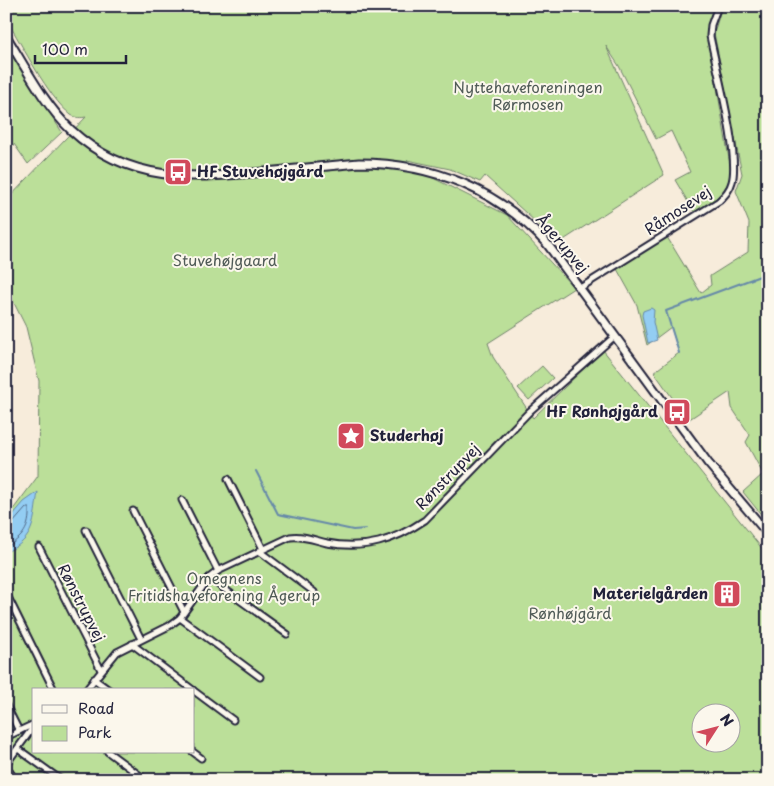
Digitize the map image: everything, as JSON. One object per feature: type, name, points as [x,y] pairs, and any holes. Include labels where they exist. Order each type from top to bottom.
[{"type":"street","name":"Råmosevej","points":[[580,288],[719,201],[732,183],[734,171],[732,146],[710,36],[711,25],[718,6]]},
{"type":"street","name":"Ågerupvej","points":[[6,36],[49,104],[77,135],[104,154],[145,171],[165,176],[207,178],[360,163],[382,163],[408,166],[454,178],[499,202],[533,229],[580,288],[708,463],[768,534]]},
{"type":"street","name":"Rønstrupvej","points":[[87,688],[117,652],[169,626],[180,618],[209,578],[218,571],[261,550],[290,537],[300,535],[345,546],[380,542],[406,533],[425,520],[530,411],[615,336]]},
{"type":"street","points":[[228,479],[261,550],[314,592]]},
{"type":"street","points":[[182,500],[218,571]]},
{"type":"street","points":[[133,511],[184,612]]},
{"type":"street","points":[[86,530],[141,639]]},
{"type":"street","name":"Rønstrupvej","points":[[39,548],[101,670]]},
{"type":"street","points":[[209,578],[287,634]]},
{"type":"street","points":[[6,593],[53,688]]},
{"type":"street","points":[[180,618],[260,677]]},
{"type":"street","points":[[132,644],[190,688]]},
{"type":"street","points":[[94,679],[106,688]]},
{"type":"street","points":[[195,692],[233,720]]},
{"type":"street","points":[[6,705],[19,731]]},
{"type":"street","points":[[6,737],[32,726]]},
{"type":"street","points":[[15,780],[6,765],[32,728]]},
{"type":"street","points":[[18,748],[61,780]]},
{"type":"street","points":[[111,754],[146,780]]},
{"type":"street","points":[[195,754],[201,758]]},
{"type":"green space","points":[[6,6],[717,6],[708,25],[708,34],[731,171],[723,192],[713,201],[694,212],[675,180],[690,172],[671,131],[656,139],[619,66],[606,46],[664,175],[559,243],[485,176],[480,182],[450,169],[407,160],[425,174],[507,215],[574,288],[488,343],[493,357],[533,418],[603,350],[768,556],[768,780],[9,780],[6,774],[6,519],[38,476],[39,381],[26,327],[6,287],[6,201],[86,117],[78,118],[71,115],[62,107],[44,83],[6,19]]},
{"type":"green space","points":[[722,6],[768,6],[768,523],[743,492],[763,474],[746,442],[750,435],[732,408],[730,392],[688,420],[654,372],[679,353],[671,327],[647,345],[637,305],[617,269],[667,237],[701,293],[711,285],[710,276],[748,252],[749,223],[736,191],[742,174],[714,33]]},
{"type":"green space","points":[[7,48],[62,132],[28,164],[14,144],[6,149]]},
{"type":"green space","points":[[542,366],[553,378],[529,400],[518,388]]},
{"type":"water","points":[[651,308],[654,310],[653,322],[657,340],[648,343],[642,315],[643,311]]},
{"type":"water","points":[[38,492],[34,520],[28,535],[16,547],[6,552],[6,523],[24,502]]},
{"type":"waterway","points":[[679,353],[666,311],[768,273]]},
{"type":"waterway","points":[[256,471],[278,514],[353,530],[366,529]]},
{"type":"waterway","points":[[761,745],[766,780]]},
{"type":"place","name":"HF Stuvehøjgård","points":[[178,172]]},
{"type":"place","name":"HF Rønhøjgård","points":[[677,412]]},
{"type":"place","name":"Studerhøj","points":[[351,436]]},
{"type":"place","name":"Materielgården","points":[[727,594]]},
{"type":"park label","name":"Nyttehaveforeningen Rørmosen","points":[[528,96]]},
{"type":"park label","name":"Stuvehøjgaard","points":[[225,261]]},
{"type":"park label","name":"Omegnens Fritidshaveforening Ågerup","points":[[224,588]]},
{"type":"park label","name":"Rønhøjgård","points":[[570,614]]}]
